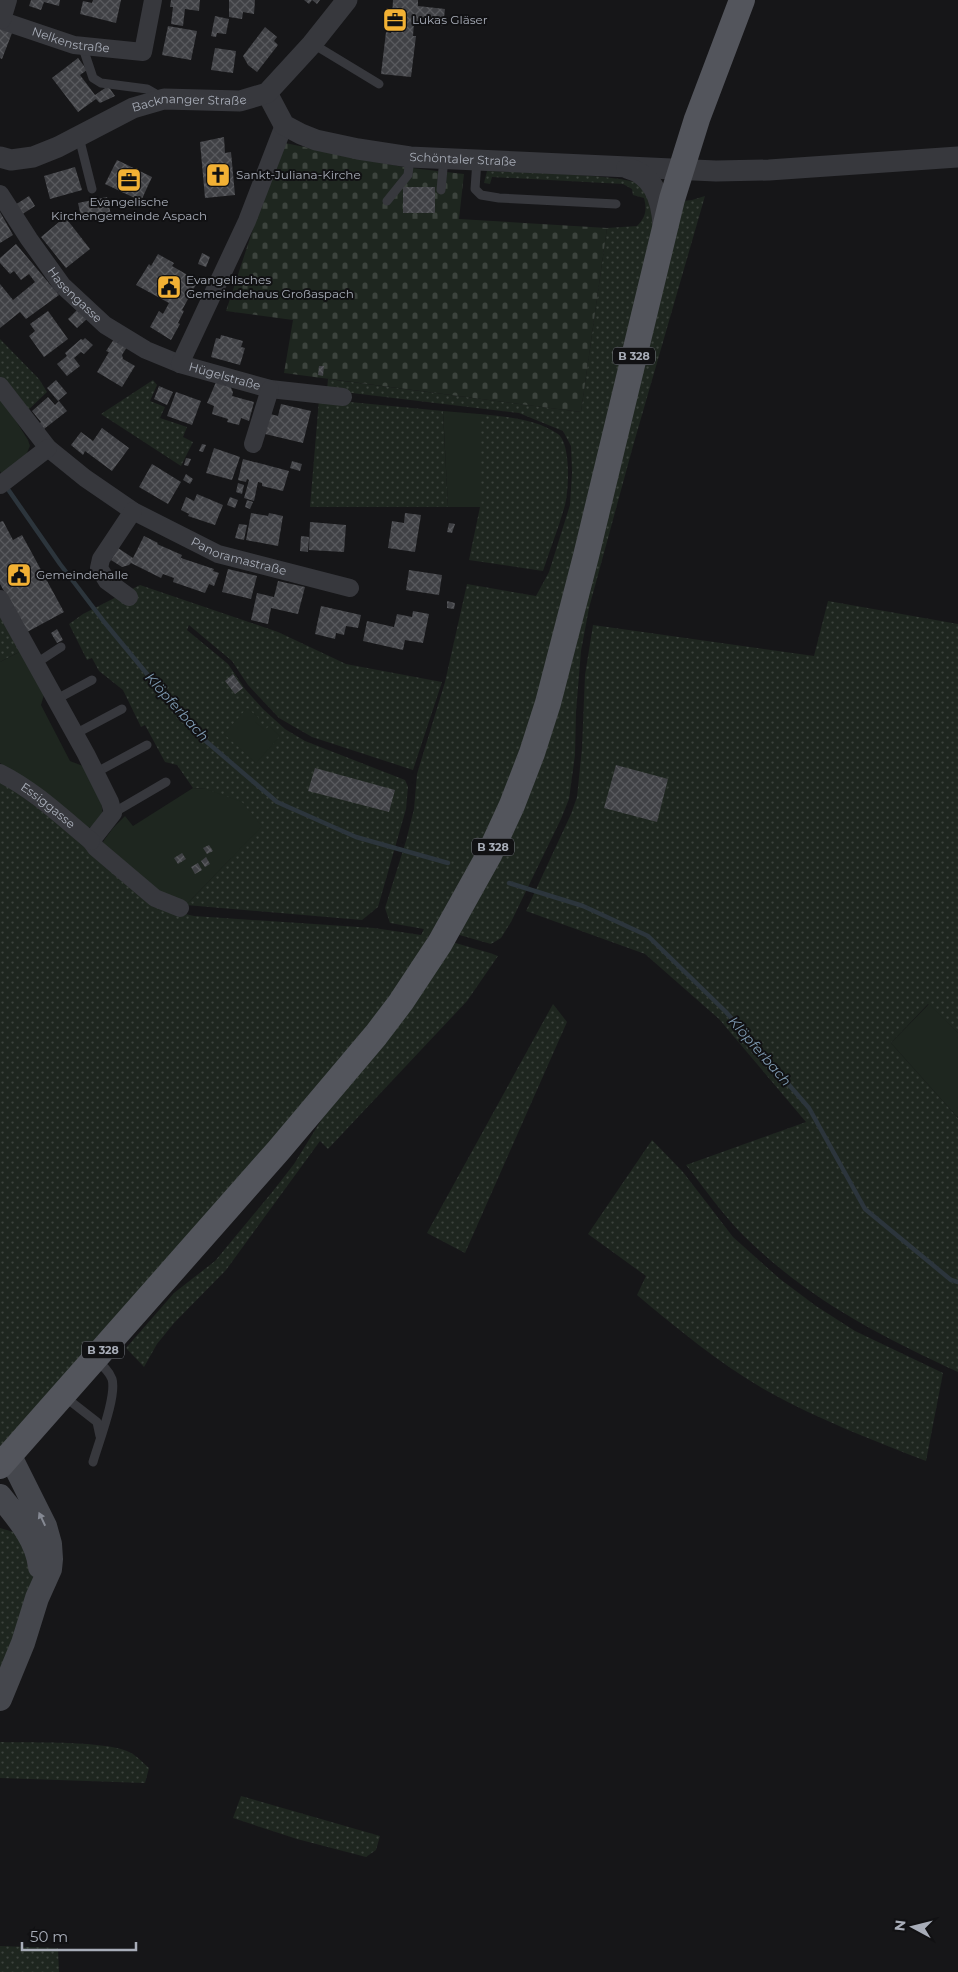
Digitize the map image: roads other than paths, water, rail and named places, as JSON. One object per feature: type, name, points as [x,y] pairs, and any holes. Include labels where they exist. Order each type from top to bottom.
[{"type":"main road","name":"B 328","points":[[5,1461],[278,1151],[376,1036],[440,943],[489,855],[512,805],[532,753],[548,703],[586,556],[662,238],[717,62],[742,0]]},
{"type":"main road","points":[[0,1700],[23,1643],[37,1598],[50,1569],[50,1544],[45,1526],[5,1461]]},
{"type":"main road","points":[[0,1496],[31,1537],[39,1559],[40,1569],[37,1598]]},
{"type":"main road","points":[[0,1521],[19,1527],[31,1537]]},
{"type":"street","points":[[1,20],[8,0]]},
{"type":"street","name":"Nelkenstraße","points":[[1,20],[74,44],[143,52],[153,0]]},
{"type":"street","points":[[180,364],[218,279],[247,221],[284,125],[267,93],[312,44],[347,0]]},
{"type":"street","name":"Backnanger Straße","points":[[0,157],[10,160],[33,157],[79,137],[133,108],[164,99],[240,101],[267,93]]},
{"type":"street","name":"Schöntaler Straße","points":[[284,125],[316,140],[410,157],[716,171],[769,170],[958,157]]},
{"type":"street","points":[[622,167],[630,168],[639,173],[656,189],[662,207],[662,238]]},
{"type":"street","name":"Hasengasse","points":[[0,194],[62,285],[105,325],[146,350],[180,364]]},
{"type":"street","name":"Hügelstraße","points":[[180,364],[270,389],[343,397]]},
{"type":"street","name":"Panoramastraße","points":[[0,386],[48,448],[83,481],[133,512],[218,554],[350,588]]},
{"type":"street","name":"Hügelstraße","points":[[253,444],[270,389]]},
{"type":"street","points":[[5,481],[48,448]]},
{"type":"street","points":[[129,597],[106,582],[99,568],[101,558],[133,512]]},
{"type":"street","points":[[0,599],[75,734],[110,802],[113,813],[91,841]]},
{"type":"street","name":"Essiggasse","points":[[0,773],[15,780],[49,805],[155,898],[180,908]]},
{"type":"lane","points":[[312,44],[379,84]]},
{"type":"lane","points":[[82,45],[94,78],[101,83],[147,90],[164,99]]},
{"type":"lane","points":[[79,137],[92,189]]},
{"type":"lane","points":[[387,201],[408,175],[410,157]]},
{"type":"lane","points":[[441,190],[444,158]]},
{"type":"lane","points":[[477,160],[475,189],[481,195],[499,198],[616,204]]},
{"type":"lane","points":[[35,664],[61,647]]},
{"type":"lane","points":[[55,700],[92,680]]},
{"type":"lane","points":[[75,734],[122,708]]},
{"type":"lane","points":[[95,773],[147,745]]},
{"type":"lane","points":[[113,813],[166,782]]},
{"type":"lane","points":[[93,1462],[113,1387],[108,1371],[95,1359]]},
{"type":"lane","points":[[63,1395],[97,1422],[100,1438]]},
{"type":"waterway","name":"Klöpferbach","points":[[5,485],[60,564],[105,623],[194,731],[277,802],[356,837],[448,863]]},
{"type":"waterway","name":"Klöpferbach","points":[[509,883],[583,906],[648,936],[726,1012],[809,1108],[865,1209],[951,1280],[958,1282]]},
{"type":"place","name":"Lukas Gläser","points":[[395,20]]},
{"type":"place","name":"Sankt-Juliana-Kirche","points":[[218,175]]},
{"type":"place","name":"Evangelische Kirchengemeinde Aspach","points":[[129,180]]},
{"type":"place","name":"Evangelisches Gemeindehaus Großaspach","points":[[169,287]]},
{"type":"place","name":"Gemeindehalle","points":[[19,575]]}]
